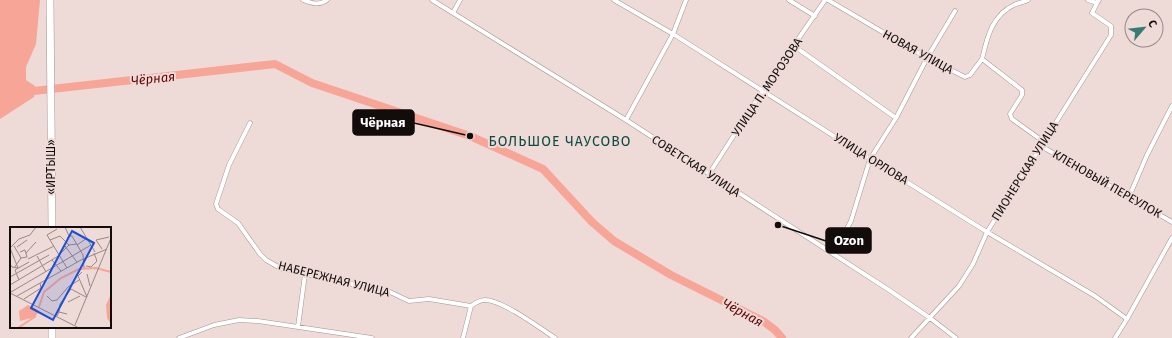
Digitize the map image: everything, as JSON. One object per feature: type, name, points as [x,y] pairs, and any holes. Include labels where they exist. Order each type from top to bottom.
[{"type":"highway","name":"«ИРТЫШ»","points":[[50,0],[52,227]]},
{"type":"street","points":[[303,0],[315,4],[323,3],[327,0]]},
{"type":"street","name":"СОВЕТСКАЯ УЛИЦА","points":[[432,0],[626,120],[889,290],[956,338]]},
{"type":"street","points":[[452,13],[460,0]]},
{"type":"street","name":"УЛИЦА ОРЛОВА","points":[[614,0],[673,34],[763,90],[870,160],[1095,296],[1127,319]]},
{"type":"street","points":[[626,120],[673,34],[686,0]]},
{"type":"street","points":[[789,0],[815,16]]},
{"type":"street","name":"УЛИЦА П. МОРОЗОВА","points":[[709,174],[763,90],[825,0]]},
{"type":"street","name":"НОВАЯ УЛИЦА","points":[[828,0],[927,58],[965,77],[970,75],[982,59]]},
{"type":"street","points":[[1028,0],[1013,5],[999,15],[987,36],[982,59],[1022,90],[1022,95],[1010,114],[1012,119],[1042,144]]},
{"type":"street","points":[[1088,0],[1098,2]]},
{"type":"street","name":"ПИОНЕРСКАЯ УЛИЦА","points":[[911,338],[959,286],[973,264],[987,232],[1111,35],[1110,26],[1092,13],[1098,2]]},
{"type":"street","points":[[833,254],[851,221],[870,160],[896,118],[927,58],[955,11]]},
{"type":"street","points":[[794,46],[896,118]]},
{"type":"street","points":[[1129,197],[1147,155],[1172,106]]},
{"type":"street","name":"НАБЕРЕЖНАЯ УЛИЦА","points":[[250,123],[229,164],[216,204],[218,209],[238,223],[266,260],[282,269],[390,292],[409,301],[429,299],[471,306]]},
{"type":"street","name":"КЛЕНОВЫЙ ПЕРЕУЛОК","points":[[1042,144],[1172,222]]},
{"type":"street","points":[[1115,338],[1172,238]]},
{"type":"street","points":[[298,328],[305,274]]},
{"type":"street","points":[[463,338],[471,306],[484,300],[503,306],[556,338]]},
{"type":"street","points":[[179,338],[214,325],[239,320],[258,321],[372,338]]},
{"type":"shaded area","points":[[0,0],[40,0],[36,44],[26,67],[26,80],[35,86],[34,97],[0,119]]},
{"type":"waterway","name":"Чёрная","points":[[25,92],[275,64],[312,83],[470,136],[543,169],[592,222],[614,241],[671,275],[763,321],[775,330],[782,338]]},
{"type":"place","name":"Чёрная","points":[[470,136]]},
{"type":"place","name":"Ozon","points":[[778,225]]},
{"type":"district","name":"БОЛЬШОЕ ЧАУСОВО","points":[[560,141]]}]
